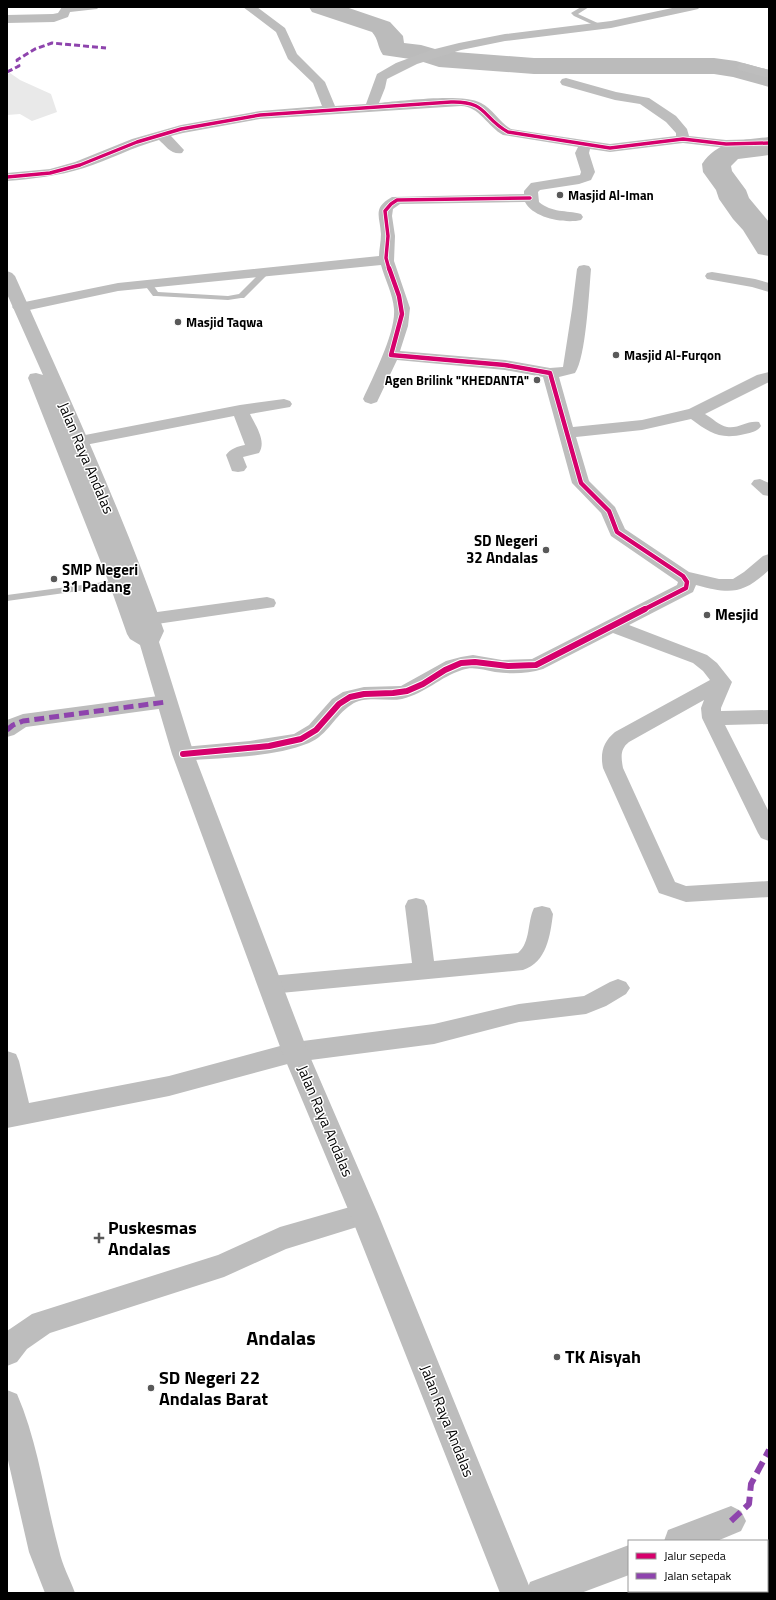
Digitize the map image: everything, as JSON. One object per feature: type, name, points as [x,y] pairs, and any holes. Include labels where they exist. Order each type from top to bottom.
[{"type":"main road","name":"Jalan Raya Andalas","points":[[7,276],[14,311],[37,380],[137,581],[166,702],[183,754],[295,1052],[364,1214],[516,1593]]},
{"type":"main road","name":"Jalan Raya Andalas","points":[[14,311],[80,441],[83,470],[137,634],[149,631]]},
{"type":"street","points":[[7,19],[54,18],[64,15],[67,9],[93,7]]},
{"type":"street","points":[[249,7],[281,31],[292,56],[319,82],[330,110]]},
{"type":"street","points":[[372,108],[373,100],[379,88],[381,77],[401,66],[435,53],[475,42],[542,32],[600,26],[694,7]]},
{"type":"street","points":[[743,67],[769,74]]},
{"type":"street","points":[[566,82],[615,96],[644,101],[671,120],[682,132],[683,139]]},
{"type":"street","points":[[7,177],[50,173],[80,165],[137,142],[181,129],[260,115],[466,102],[478,106],[501,129],[508,132],[585,145],[610,148],[683,139],[726,144],[769,143]]},
{"type":"street","points":[[169,121],[181,129]]},
{"type":"street","points":[[162,135],[177,150]]},
{"type":"street","points":[[576,217],[549,213],[536,208],[530,198],[531,191],[536,186],[579,180],[586,177],[588,172],[582,153],[585,145]]},
{"type":"street","points":[[87,147],[116,151]]},
{"type":"street","points":[[370,399],[391,355],[402,322],[402,308],[387,260],[386,250],[388,236],[385,223],[386,209],[389,203],[397,200],[530,198]]},
{"type":"street","points":[[14,311],[118,287],[387,260]]},
{"type":"street","points":[[391,355],[505,365],[550,373],[569,370],[572,364],[584,269]]},
{"type":"street","points":[[712,276],[755,283],[769,288]]},
{"type":"street","points":[[550,373],[581,483],[609,511],[617,532],[683,576],[729,586],[744,582],[769,560]]},
{"type":"street","points":[[566,433],[642,425],[694,413],[763,378],[769,377]]},
{"type":"street","points":[[80,441],[240,410],[284,404]]},
{"type":"street","points":[[238,467],[234,455],[243,450],[252,449],[254,443],[240,410]]},
{"type":"street","points":[[694,413],[718,430],[726,433],[737,433],[753,426]]},
{"type":"street","points":[[183,754],[278,744],[296,740],[311,734],[344,700],[352,696],[396,694],[408,691],[458,664],[471,662],[506,667],[536,665],[578,642],[683,590],[687,586],[686,579],[683,576]]},
{"type":"street","points":[[149,631],[267,603]]},
{"type":"street","points":[[613,626],[700,659],[710,667],[722,682]]},
{"type":"street","points":[[722,682],[711,708],[712,718],[761,798],[769,833]]},
{"type":"street","points":[[722,682],[622,737],[612,747],[611,759],[613,768],[667,886],[672,890],[686,894],[769,889]]},
{"type":"street","points":[[7,730],[13,725],[23,721],[166,702]]},
{"type":"street","points":[[712,718],[769,717]]},
{"type":"street","points":[[416,906],[424,970]]},
{"type":"street","points":[[270,985],[522,961],[528,958],[534,950],[542,914]]},
{"type":"street","points":[[7,1061],[14,1117],[169,1086],[295,1052],[434,1034],[519,1013],[586,1005],[598,1000],[618,988]]},
{"type":"street","points":[[7,1354],[18,1340],[42,1323],[224,1265],[280,1239],[364,1214]]},
{"type":"street","points":[[7,1402],[16,1433],[44,1552],[60,1593]]},
{"type":"street","points":[[682,1540],[731,1522]]},
{"type":"street","points":[[541,1593],[628,1560]]},
{"type":"lane","points":[[586,7],[574,13],[600,26]]},
{"type":"lane","points":[[148,284],[156,294],[228,298],[241,296],[265,273]]},
{"type":"lane","points":[[7,598],[119,583]]},
{"type":"shaded area","points":[[10,73],[20,80],[51,94],[57,112],[32,121],[20,114],[7,115],[7,74]]},
{"type":"waterway","points":[[321,7],[381,27],[390,36],[392,49],[421,53],[439,59],[534,66],[714,66],[736,69],[769,79]]},
{"type":"waterway","points":[[769,146],[742,149],[728,153],[716,164],[718,172],[731,190],[734,199],[744,213],[756,225],[769,247]]},
{"type":"marked path","points":[[7,72],[19,66],[17,60],[35,49],[52,43],[106,48]]},
{"type":"marked path","points":[[7,730],[13,725],[23,721],[166,702]]},
{"type":"marked path","points":[[731,1521],[749,1504],[751,1484],[769,1450]]},
{"type":"cycle path","points":[[7,177],[50,173],[80,165],[137,142],[181,129],[260,115],[451,102],[465,102],[476,105],[481,108],[498,126],[508,132],[610,148],[683,139],[726,144],[769,143]]},
{"type":"cycle path","points":[[183,754],[269,746],[301,739],[316,730],[339,704],[350,697],[364,694],[400,693],[407,691],[461,663],[475,662],[508,666],[536,665],[686,588],[687,582],[683,576],[617,532],[609,511],[581,483],[550,373],[505,365],[391,355],[402,320],[402,308],[386,258],[388,231],[385,211],[387,207],[397,200],[530,198]]},
{"type":"place","name":"Masjid Al-Iman","points":[[560,195]]},
{"type":"place","name":"Masjid Taqwa","points":[[178,322]]},
{"type":"place","name":"Masjid Al-Furqon","points":[[616,355]]},
{"type":"place","name":"Agen Brilink \"KHEDANTA\"","points":[[537,380]]},
{"type":"place","name":"SD Negeri 32 Andalas","points":[[546,550]]},
{"type":"place","name":"SMP Negeri 31 Padang","points":[[54,579]]},
{"type":"place","name":"Mesjid","points":[[707,615]]},
{"type":"place","name":"Puskesmas Andalas","points":[[99,1238]]},
{"type":"place","name":"TK Aisyah","points":[[557,1357]]},
{"type":"place","name":"SD Negeri 22 Andalas Barat","points":[[151,1388]]},
{"type":"district","name":"Andalas","points":[[281,1338]]}]
